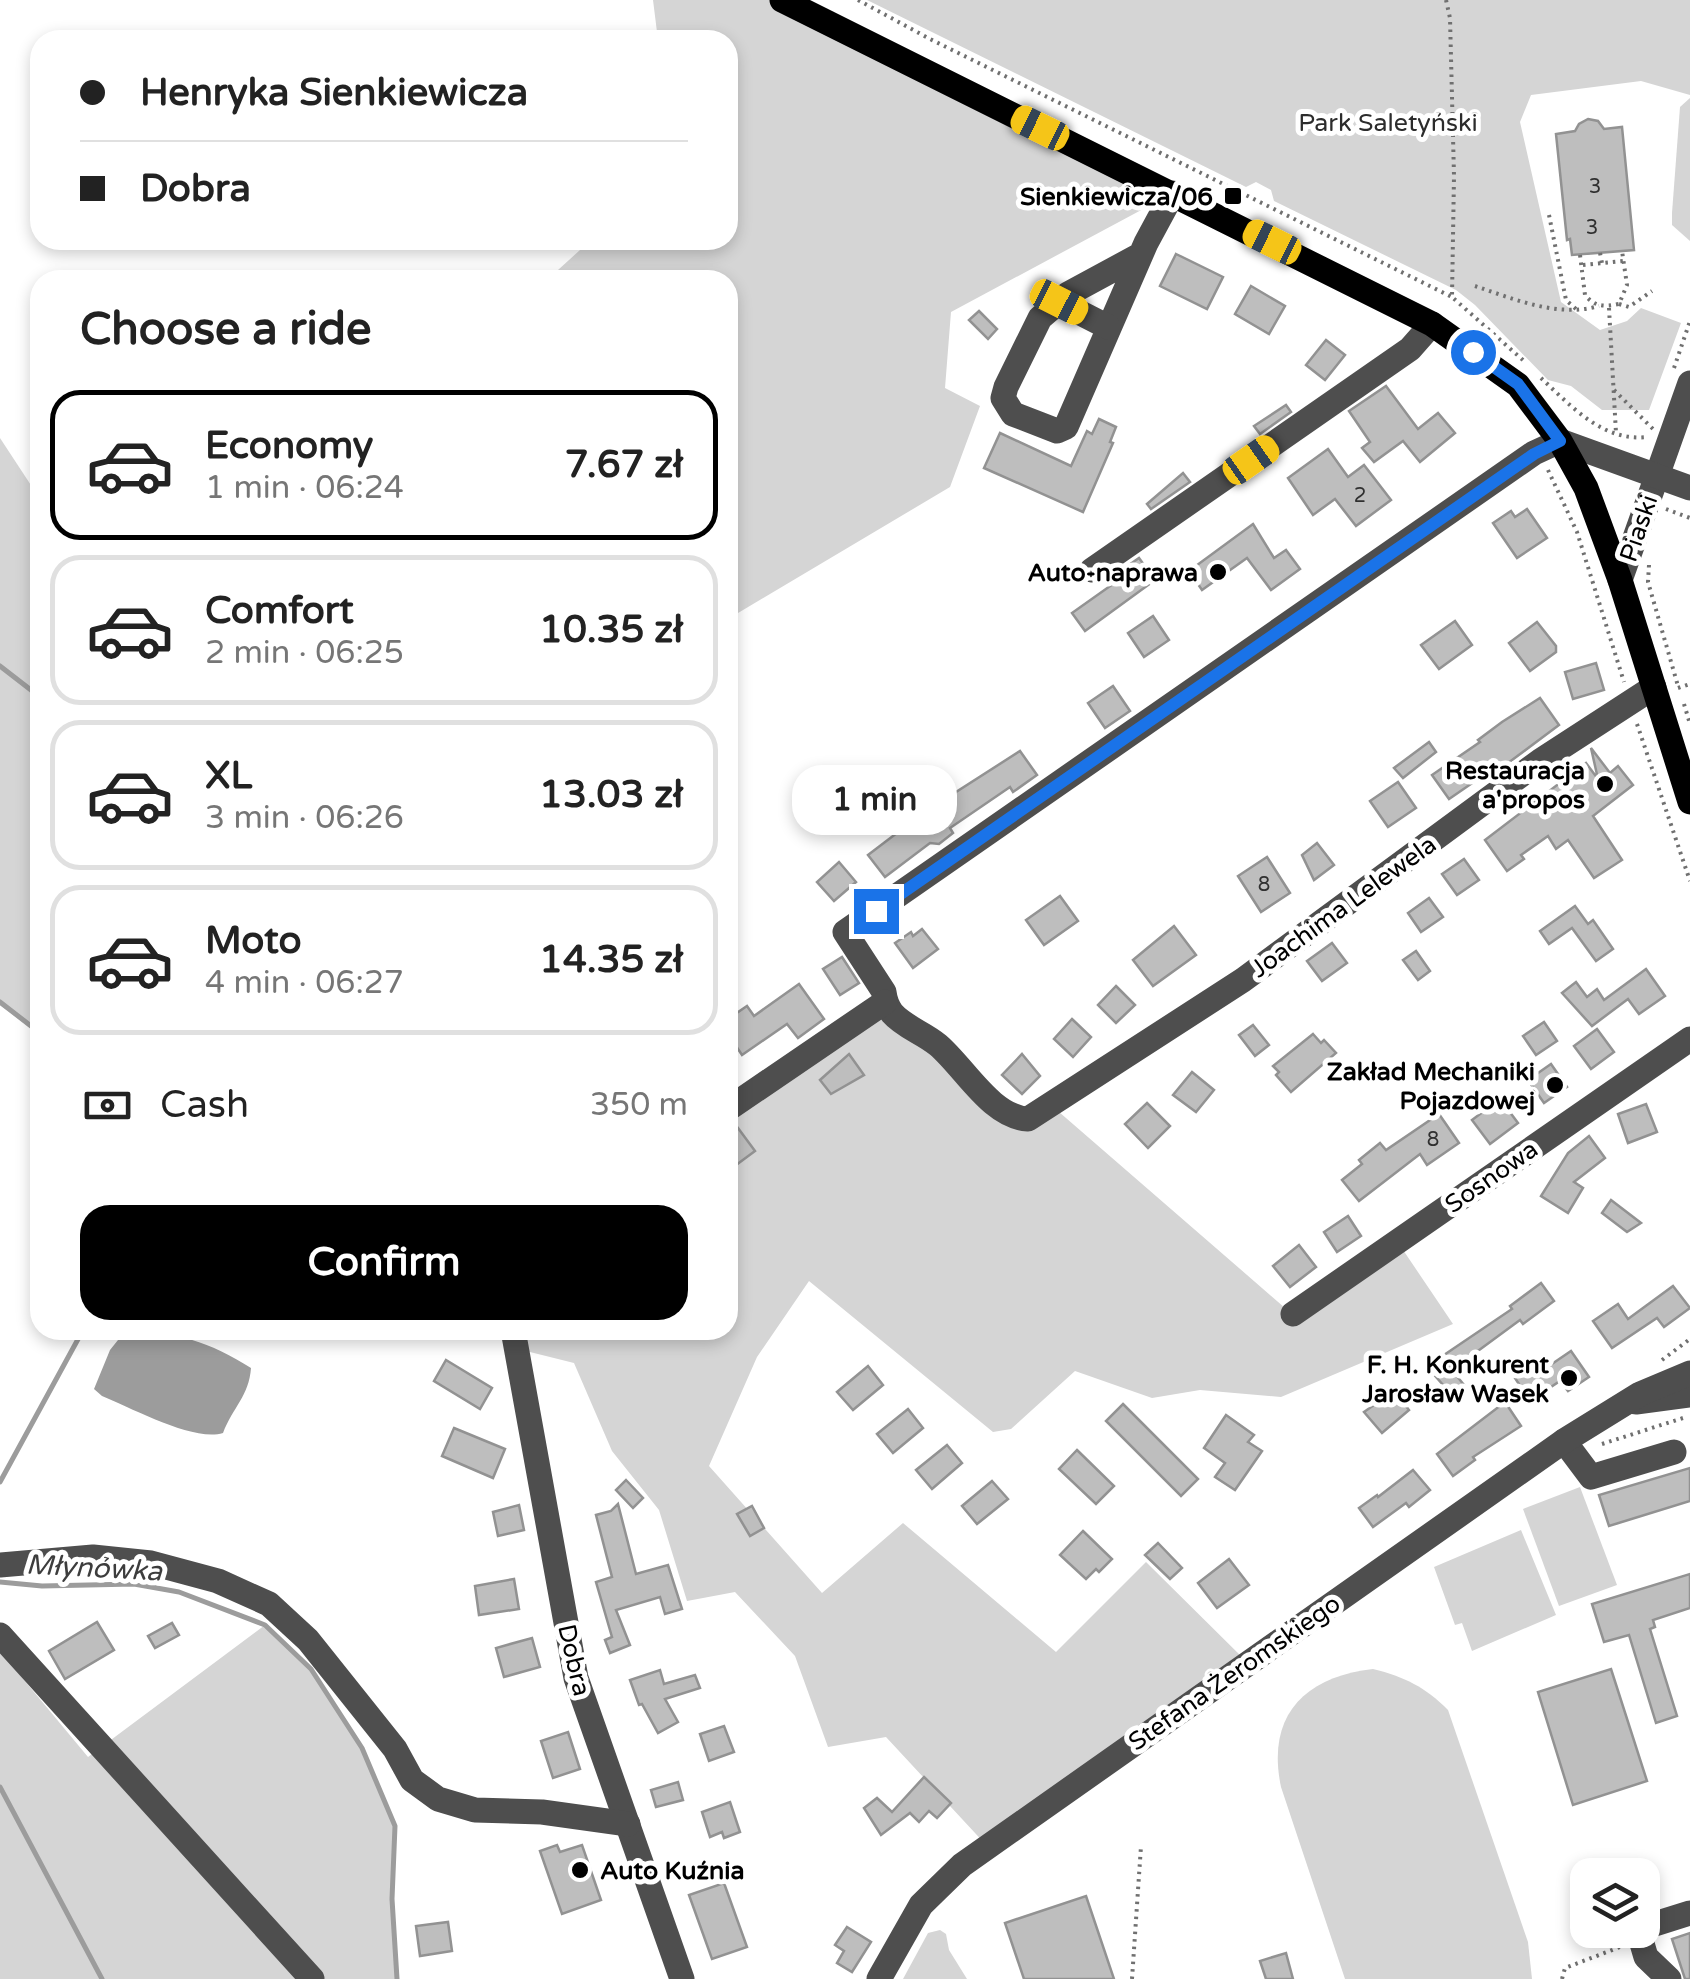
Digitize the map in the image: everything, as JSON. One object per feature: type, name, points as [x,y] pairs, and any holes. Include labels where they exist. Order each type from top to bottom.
[{"type":"main road","points":[[782,0],[1432,324],[1518,384],[1560,441],[1586,488],[1666,688],[1690,802]]},
{"type":"street","points":[[1140,255],[1059,302],[1040,318],[1006,387],[1003,398],[1013,414],[1057,431],[1066,426],[1140,255],[1173,193]]},
{"type":"street","points":[[1059,302],[1108,327]]},
{"type":"street","points":[[1092,570],[1410,349],[1432,324]]},
{"type":"street","name":"Piaski","points":[[1620,580],[1656,475],[1681,379]]},
{"type":"street","points":[[738,1102],[885,1002],[884,992],[845,932],[1534,454],[1560,441],[1687,487]]},
{"type":"street","name":"Piaski","points":[[1604,536],[1619,524],[1656,475]]},
{"type":"street","name":"Joachima Lelewela","points":[[885,1002],[894,1016],[937,1044],[1000,1108],[1014,1118],[1028,1119],[1243,980],[1540,761],[1630,702],[1666,688]]},
{"type":"street","name":"Sosnowa","points":[[1293,1314],[1690,1039]]},
{"type":"street","name":"Dobra","points":[[515,1340],[576,1678],[682,1979]]},
{"type":"street","name":"Stefana Żeromskiego","points":[[878,1979],[920,1905],[962,1866],[1570,1449],[1626,1403],[1690,1373]]},
{"type":"street","name":"Stefana Żeromskiego","points":[[1626,1403],[1690,1395]]},
{"type":"street","points":[[1570,1449],[1592,1477],[1674,1452]]},
{"type":"street","points":[[0,1565],[93,1557],[151,1563],[218,1581],[268,1604],[308,1640],[395,1748],[412,1780],[438,1799],[475,1810],[542,1812],[628,1824]]},
{"type":"street","points":[[0,1634],[312,1979]]},
{"type":"street","points":[[1660,1924],[1690,1912]]},
{"type":"street","points":[[1646,1948],[1653,1966],[1669,1979]]},
{"type":"path","points":[[858,0],[1452,296],[1528,365]]},
{"type":"path","points":[[1446,0],[1450,18],[1454,176],[1452,296]]},
{"type":"path","points":[[1549,215],[1566,300],[1580,312]]},
{"type":"path","points":[[1618,304],[1626,291],[1622,250]]},
{"type":"path","points":[[1600,252],[1602,263]]},
{"type":"path","points":[[1580,254],[1585,296],[1599,306]]},
{"type":"path","points":[[1581,265],[1623,262]]},
{"type":"path","points":[[1474,286],[1534,305],[1580,312],[1618,304],[1629,307],[1652,290]]},
{"type":"path","points":[[1609,306],[1616,434]]},
{"type":"path","points":[[1681,379],[1690,321]]},
{"type":"path","points":[[1538,375],[1590,422],[1632,439],[1654,436],[1653,429],[1613,390]]},
{"type":"path","points":[[1534,454],[1552,476],[1577,532],[1690,881]]},
{"type":"path","points":[[1687,487],[1679,500],[1666,509],[1690,518]]},
{"type":"path","points":[[1649,560],[1648,582],[1666,688],[1690,724]]},
{"type":"path","points":[[1666,688],[1690,684]]},
{"type":"path","points":[[1570,1449],[1668,1426],[1690,1415]]},
{"type":"path","points":[[1132,1979],[1141,1846]]},
{"type":"path","points":[[1562,1979],[1565,1968],[1607,1948]]},
{"type":"green space","points":[[653,0],[782,0],[1173,193],[951,312],[945,388],[980,406],[950,487],[738,613],[738,270],[558,270],[580,250],[738,250],[738,30],[657,30]]},
{"type":"green space","name":"Park Saletyński","points":[[867,0],[1690,0],[1690,95],[1641,81],[1531,95],[1520,122],[1561,302],[1600,330],[1627,321],[1641,308],[1681,323],[1649,410],[1602,410],[1571,386],[1548,380],[1456,290],[1274,201],[1271,190],[1256,182],[1246,187]]},
{"type":"green space","points":[[1690,98],[1690,241],[1672,225],[1672,213],[1680,107]]},
{"type":"green space","points":[[0,438],[30,484],[30,1028],[0,1005]]},
{"type":"green space","points":[[885,1002],[999,1107],[1051,1105],[1292,1314],[1397,1241],[1453,1324],[1281,1397],[1200,1390],[1152,1398],[1075,1371],[1011,1429],[993,1432],[809,1281],[757,1357],[709,1466],[822,1593],[903,1523],[1056,1652],[1146,1562],[1247,1662],[988,1847],[886,1737],[828,1747],[795,1656],[735,1592],[687,1601],[659,1510],[612,1451],[574,1363],[514,1348],[514,1340],[738,1340],[738,1102]]},
{"type":"green space","points":[[1580,1487],[1617,1585],[1559,1606],[1523,1509]]},
{"type":"green space","points":[[1521,1530],[1556,1615],[1472,1651],[1462,1623],[1455,1625],[1434,1567]]},
{"type":"green space","points":[[265,1625],[311,1669],[362,1748],[395,1826],[392,1899],[397,1979],[0,1979],[0,1651],[88,1757]]},
{"type":"green space","points":[[1373,1669],[1414,1684],[1448,1710],[1528,1942],[1532,1979],[1345,1979],[1281,1787],[1279,1740],[1285,1721],[1310,1691],[1349,1673]]},
{"type":"green space","points":[[940,1930],[946,1934],[949,1950],[967,1979],[903,1979],[928,1933]]},
{"type":"shaded area","points":[[118,1340],[192,1340],[251,1368],[250,1378],[223,1433],[196,1433],[146,1415],[94,1389]]},
{"type":"building","points":[[1588,119],[1598,121],[1604,129],[1622,127],[1634,250],[1572,255],[1556,134],[1575,131]]},
{"type":"building","points":[[1176,254],[1223,277],[1207,309],[1160,286]]},
{"type":"building","points":[[1251,286],[1285,306],[1269,334],[1235,314]]},
{"type":"building","points":[[979,311],[997,329],[988,339],[969,320]]},
{"type":"building","points":[[1326,340],[1345,355],[1325,380],[1306,365]]},
{"type":"building","points":[[1386,386],[1418,429],[1438,413],[1455,433],[1420,462],[1403,441],[1374,462],[1362,448],[1370,442],[1349,411]]},
{"type":"building","points":[[1286,405],[1291,412],[1260,434],[1254,426]]},
{"type":"building","points":[[1099,419],[1116,427],[1083,512],[984,468],[1000,433],[1071,466],[1087,431],[1092,434]]},
{"type":"building","points":[[1328,449],[1348,477],[1364,465],[1391,500],[1356,526],[1335,499],[1313,515],[1288,478]]},
{"type":"building","points":[[1183,473],[1190,482],[1151,509],[1147,504]]},
{"type":"building","points":[[1527,509],[1547,538],[1517,558],[1493,523],[1511,511],[1515,517]]},
{"type":"building","points":[[1253,524],[1274,558],[1286,550],[1300,569],[1271,590],[1247,558],[1202,590],[1189,571]]},
{"type":"building","points":[[1139,558],[1155,580],[1085,631],[1072,613],[1120,579],[1116,574]]},
{"type":"building","points":[[1153,616],[1169,640],[1144,657],[1128,633]]},
{"type":"building","points":[[1455,621],[1472,645],[1439,669],[1421,645]]},
{"type":"building","points":[[1537,622],[1556,646],[1556,652],[1530,671],[1509,643]]},
{"type":"building","points":[[1596,663],[1604,690],[1573,699],[1565,672]]},
{"type":"building","points":[[1113,686],[1130,711],[1105,728],[1088,703]]},
{"type":"building","points":[[1540,698],[1559,725],[1500,769],[1497,766],[1449,799],[1432,775]]},
{"type":"building","points":[[1429,742],[1436,752],[1403,778],[1394,768]]},
{"type":"building","points":[[1591,748],[1610,773],[1618,766],[1633,785],[1593,816],[1622,860],[1594,878],[1568,840],[1556,849],[1548,836],[1521,855],[1524,859],[1507,871],[1485,840],[1586,763],[1598,779]]},
{"type":"building","points":[[1020,751],[1037,775],[1013,792],[1010,787],[950,828],[953,833],[939,844],[930,843],[885,877],[868,855],[914,820],[906,810],[924,798],[931,808]]},
{"type":"building","points":[[1398,782],[1416,808],[1388,827],[1370,801]]},
{"type":"building","points":[[1317,843],[1334,865],[1314,880],[1302,855]]},
{"type":"building","points":[[1267,857],[1290,893],[1261,912],[1238,876]]},
{"type":"building","points":[[1464,859],[1479,880],[1457,895],[1442,874]]},
{"type":"building","points":[[839,862],[856,882],[834,901],[817,882]]},
{"type":"building","points":[[1060,896],[1078,921],[1044,945],[1026,920]]},
{"type":"building","points":[[1429,898],[1443,917],[1421,932],[1408,913]]},
{"type":"building","points":[[1575,906],[1588,924],[1593,920],[1613,949],[1596,961],[1572,928],[1549,944],[1540,931]]},
{"type":"building","points":[[1174,926],[1196,955],[1153,986],[1133,960]]},
{"type":"building","points":[[922,929],[938,949],[913,968],[895,943]]},
{"type":"building","points":[[1332,943],[1347,963],[1322,981],[1307,961]]},
{"type":"building","points":[[1416,951],[1430,971],[1418,980],[1403,960]]},
{"type":"building","points":[[842,957],[859,983],[840,995],[823,969]]},
{"type":"building","points":[[1646,969],[1665,996],[1639,1014],[1628,999],[1592,1026],[1562,993],[1576,982],[1587,997],[1597,989],[1604,1000]]},
{"type":"building","points":[[799,984],[824,1019],[798,1038],[787,1024],[742,1055],[738,1049],[738,1012],[747,1006],[754,1016]]},
{"type":"building","points":[[1116,986],[1135,1005],[1116,1023],[1098,1005]]},
{"type":"building","points":[[1072,1019],[1091,1037],[1073,1057],[1054,1039]]},
{"type":"building","points":[[1544,1022],[1557,1041],[1536,1055],[1523,1036]]},
{"type":"building","points":[[1253,1025],[1269,1045],[1255,1056],[1239,1035]]},
{"type":"building","points":[[1597,1029],[1614,1052],[1591,1069],[1574,1046]]},
{"type":"building","points":[[1313,1034],[1336,1053],[1291,1092],[1273,1066]]},
{"type":"building","points":[[849,1054],[864,1075],[831,1094],[820,1080]]},
{"type":"building","points":[[1022,1054],[1040,1076],[1022,1094],[1002,1075]]},
{"type":"building","points":[[1551,1064],[1567,1087],[1544,1103],[1528,1080]]},
{"type":"building","points":[[1192,1072],[1214,1090],[1196,1112],[1173,1095]]},
{"type":"building","points":[[1500,1099],[1518,1123],[1490,1144],[1472,1120]]},
{"type":"building","points":[[1147,1103],[1170,1126],[1148,1148],[1125,1124]]},
{"type":"building","points":[[1646,1104],[1657,1132],[1628,1143],[1618,1114]]},
{"type":"building","points":[[1439,1114],[1459,1143],[1427,1165],[1420,1154],[1359,1201],[1342,1180],[1362,1164],[1359,1160],[1380,1143],[1386,1150]]},
{"type":"building","points":[[738,1128],[755,1151],[738,1164]]},
{"type":"building","points":[[1589,1136],[1605,1158],[1574,1182],[1583,1188],[1568,1213],[1541,1196],[1568,1153]]},
{"type":"building","points":[[1611,1200],[1641,1223],[1627,1232],[1602,1213]]},
{"type":"building","points":[[1348,1216],[1361,1236],[1337,1252],[1324,1232]]},
{"type":"building","points":[[1299,1245],[1316,1267],[1290,1287],[1273,1266]]},
{"type":"building","points":[[1541,1283],[1554,1301],[1523,1324],[1520,1320],[1452,1370],[1464,1385],[1451,1394],[1430,1370],[1446,1363],[1441,1357],[1512,1309],[1510,1306]]},
{"type":"building","points":[[1673,1286],[1690,1308],[1664,1327],[1657,1318],[1612,1348],[1593,1321],[1618,1304],[1628,1319]]},
{"type":"building","points":[[1571,1351],[1589,1377],[1568,1391],[1560,1381],[1530,1401],[1515,1378],[1541,1360],[1546,1368]]},
{"type":"building","points":[[446,1360],[492,1388],[480,1409],[434,1381]]},
{"type":"building","points":[[868,1366],[883,1385],[853,1410],[837,1392]]},
{"type":"building","points":[[1394,1391],[1409,1410],[1382,1433],[1364,1412]]},
{"type":"building","points":[[1505,1402],[1521,1426],[1473,1457],[1475,1460],[1453,1476],[1437,1454]]},
{"type":"building","points":[[1123,1404],[1198,1479],[1181,1496],[1106,1421]]},
{"type":"building","points":[[908,1409],[923,1428],[893,1453],[877,1434]]},
{"type":"building","points":[[1226,1415],[1254,1435],[1248,1442],[1262,1451],[1235,1490],[1215,1477],[1225,1463],[1204,1448]]},
{"type":"building","points":[[454,1428],[505,1449],[493,1478],[442,1456]]},
{"type":"building","points":[[947,1445],[962,1463],[932,1489],[916,1470]]},
{"type":"building","points":[[1077,1450],[1114,1486],[1096,1504],[1059,1469]]},
{"type":"building","points":[[1690,1468],[1690,1501],[1609,1526],[1599,1495]]},
{"type":"building","points":[[1413,1470],[1430,1490],[1373,1527],[1359,1508]]},
{"type":"building","points":[[626,1480],[643,1498],[633,1508],[616,1490]]},
{"type":"building","points":[[992,1481],[1008,1499],[977,1524],[962,1506]]},
{"type":"building","points":[[618,1504],[636,1574],[668,1565],[682,1609],[665,1614],[660,1597],[616,1610],[630,1645],[610,1653],[605,1640],[612,1637],[596,1582],[612,1577],[596,1515],[611,1511]]},
{"type":"building","points":[[519,1505],[524,1530],[498,1536],[493,1512]]},
{"type":"building","points":[[752,1506],[764,1528],[750,1536],[737,1514]]},
{"type":"building","points":[[1083,1531],[1112,1559],[1086,1579],[1060,1555]]},
{"type":"building","points":[[1158,1543],[1182,1568],[1170,1579],[1145,1555]]},
{"type":"building","points":[[1229,1559],[1249,1585],[1217,1608],[1198,1583]]},
{"type":"building","points":[[1690,1574],[1690,1608],[1653,1620],[1655,1627],[1650,1629],[1677,1716],[1656,1723],[1629,1635],[1604,1642],[1592,1604]]},
{"type":"building","points":[[514,1579],[519,1609],[479,1615],[475,1586]]},
{"type":"building","points":[[97,1622],[114,1650],[65,1679],[49,1651]]},
{"type":"building","points":[[172,1623],[179,1635],[155,1648],[148,1636]]},
{"type":"building","points":[[532,1638],[540,1667],[504,1677],[496,1648]]},
{"type":"building","points":[[1611,1669],[1647,1781],[1573,1805],[1538,1692]]},
{"type":"building","points":[[660,1670],[664,1684],[695,1675],[700,1688],[665,1699],[678,1722],[658,1733],[642,1704],[639,1705],[630,1680]]},
{"type":"building","points":[[724,1726],[734,1752],[709,1761],[700,1734]]},
{"type":"building","points":[[568,1732],[580,1769],[553,1778],[541,1741]]},
{"type":"building","points":[[924,1777],[951,1803],[937,1818],[929,1811],[919,1822],[910,1813],[881,1835],[864,1808],[877,1798],[892,1812]]},
{"type":"building","points":[[678,1782],[683,1800],[656,1807],[651,1790]]},
{"type":"building","points":[[730,1802],[740,1832],[724,1838],[722,1832],[710,1837],[702,1812]]},
{"type":"building","points":[[557,1845],[560,1852],[582,1845],[601,1900],[562,1914],[540,1851]]},
{"type":"building","points":[[724,1883],[747,1947],[712,1959],[689,1895]]},
{"type":"building","points":[[1086,1896],[1114,1979],[1024,1979],[1005,1923]]},
{"type":"building","points":[[448,1922],[452,1951],[420,1956],[416,1926]]},
{"type":"building","points":[[847,1927],[871,1942],[852,1972],[837,1963],[844,1951],[835,1945]]},
{"type":"building","points":[[1690,1933],[1690,1979],[1685,1979],[1672,1939]]},
{"type":"building","points":[[1286,1953],[1293,1979],[1266,1979],[1260,1961]]},
{"type":"waterway","points":[[0,666],[30,689]]},
{"type":"waterway","points":[[0,1002],[30,1025]]},
{"type":"waterway","points":[[0,1482],[78,1340]]},
{"type":"waterway","name":"Młynówka","points":[[0,1582],[42,1586],[134,1584],[179,1592],[265,1625],[311,1669],[362,1748],[395,1826],[392,1899],[397,1979]]},
{"type":"waterway","points":[[0,1787],[102,1979]]},
{"type":"place","name":"Sienkiewicza/06","points":[[1233,196]]},
{"type":"place","name":"Auto-naprawa","points":[[1218,572]]},
{"type":"place","name":"Restauracja a'propos","points":[[1605,784]]},
{"type":"place","name":"Zakład Mechaniki Pojazdowej","points":[[1555,1085]]},
{"type":"place","name":"F. H. Konkurent Jarosław Wasek","points":[[1569,1378]]},
{"type":"place","name":"Auto Kuźnia","points":[[580,1870]]},
{"type":"route","points":[[876,911],[1534,454],[1560,441],[1518,384],[1473,352]]}]
